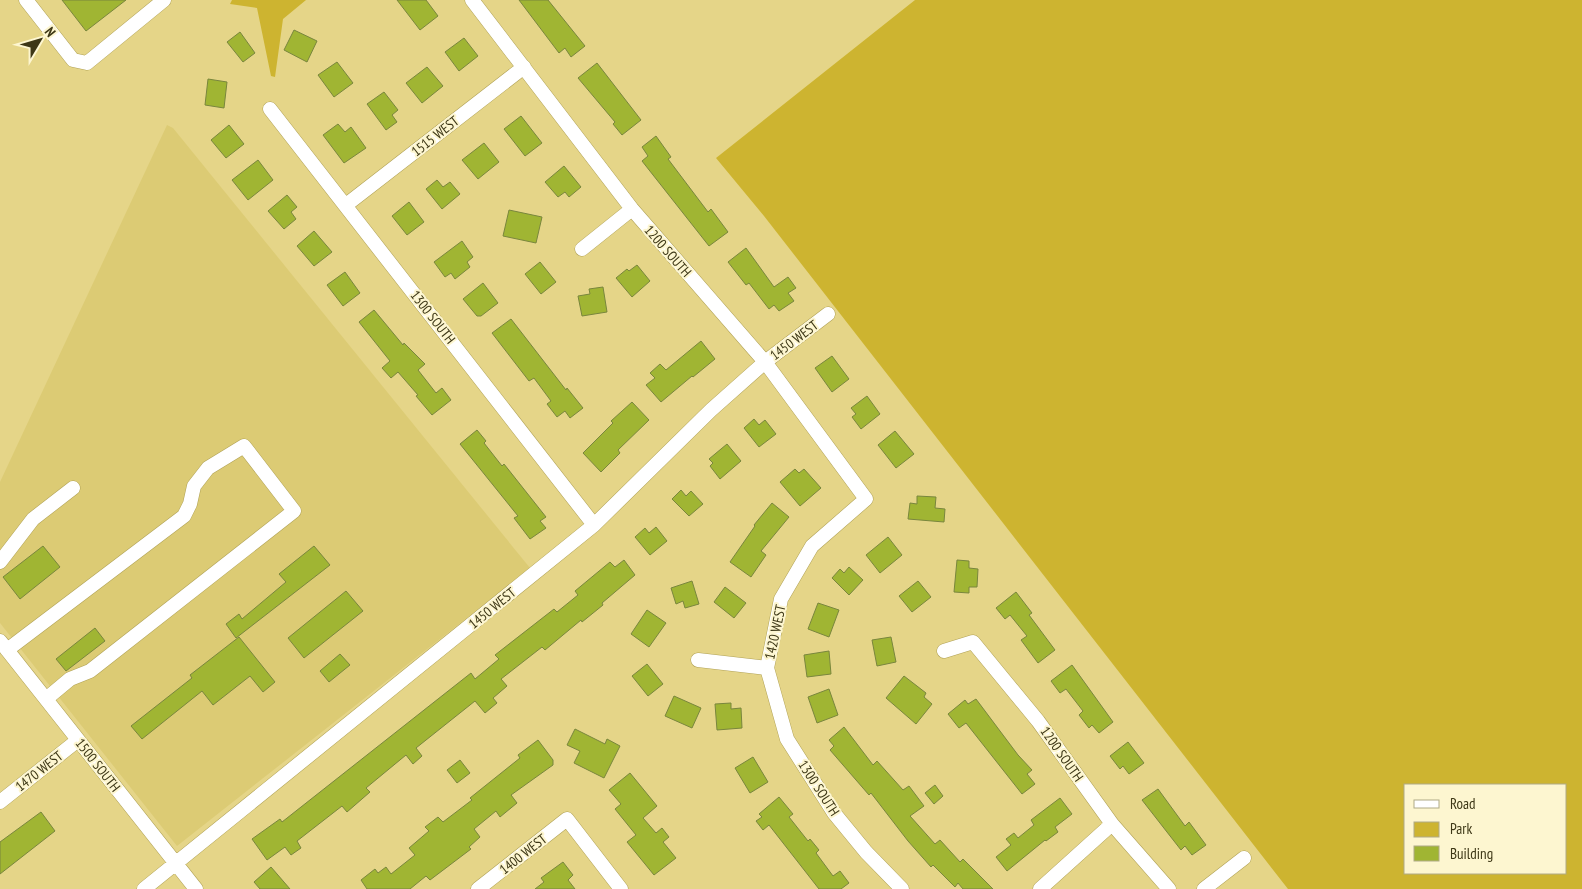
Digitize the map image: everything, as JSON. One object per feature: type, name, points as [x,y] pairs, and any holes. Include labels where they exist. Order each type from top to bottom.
[{"type":"street","points":[[26,0],[73,60],[88,63],[164,0]]},
{"type":"street","name":"1200 SOUTH","points":[[472,0],[632,209],[765,362],[866,499]]},
{"type":"street","name":"1515 WEST","points":[[346,205],[524,67]]},
{"type":"street","name":"1300 SOUTH","points":[[270,109],[594,525]]},
{"type":"street","points":[[582,249],[632,209]]},
{"type":"street","name":"1450 WEST","points":[[144,889],[594,525],[711,410],[765,362],[828,314]]},
{"type":"street","points":[[4,645],[184,516],[190,504],[194,486],[208,468],[244,446],[294,510],[90,670],[70,679],[46,699]]},
{"type":"street","points":[[0,562],[33,519],[73,488]]},
{"type":"street","name":"1420 WEST","points":[[698,660],[768,668],[782,599],[812,546],[866,499]]},
{"type":"street","name":"1200 SOUTH","points":[[944,651],[973,642],[1038,721],[1112,824],[1169,889]]},
{"type":"street","name":"1500 SOUTH","points":[[4,645],[196,889]]},
{"type":"street","name":"1300 SOUTH","points":[[768,668],[787,739],[834,813],[866,852],[902,889]]},
{"type":"street","name":"1470 WEST","points":[[0,802],[78,740]]},
{"type":"street","name":"1400 WEST","points":[[478,889],[567,819],[621,889]]},
{"type":"street","points":[[1040,889],[1112,824]]},
{"type":"street","points":[[1204,889],[1244,858]]},
{"type":"shaded area","points":[[167,125],[173,128],[530,568],[177,846],[0,623],[0,482]]},
{"type":"green space","points":[[232,0],[306,0],[283,19],[275,77],[271,76],[257,8],[230,4]]},
{"type":"green space","points":[[915,0],[1582,0],[1582,889],[1288,889],[764,216],[716,158]]},
{"type":"building","points":[[62,0],[126,0],[86,31]]},
{"type":"building","points":[[397,0],[426,0],[438,16],[420,30]]},
{"type":"building","points":[[519,0],[548,0],[585,46],[571,57],[565,48],[559,53]]},
{"type":"building","points":[[294,30],[317,41],[307,62],[284,50]]},
{"type":"building","points":[[240,32],[255,53],[243,62],[227,42]]},
{"type":"building","points":[[464,38],[478,56],[459,71],[445,52]]},
{"type":"building","points":[[337,62],[353,83],[334,97],[318,75]]},
{"type":"building","points":[[597,63],[641,120],[622,135],[613,124],[615,122],[578,78]]},
{"type":"building","points":[[427,67],[443,86],[422,103],[406,83]]},
{"type":"building","points":[[208,79],[227,82],[224,108],[205,105]]},
{"type":"building","points":[[384,92],[398,110],[392,115],[397,122],[386,130],[367,104]]},
{"type":"building","points":[[521,116],[542,143],[525,156],[504,129]]},
{"type":"building","points":[[338,124],[345,132],[351,127],[366,148],[344,163],[323,135]]},
{"type":"building","points":[[229,125],[244,144],[226,158],[211,140]]},
{"type":"building","points":[[656,136],[671,157],[668,159],[708,212],[711,209],[728,232],[709,246],[642,161],[648,156],[642,147]]},
{"type":"building","points":[[484,143],[499,162],[478,179],[462,160]]},
{"type":"building","points":[[258,160],[273,180],[248,200],[232,180]]},
{"type":"building","points":[[564,166],[581,187],[569,197],[565,192],[558,197],[545,182]]},
{"type":"building","points":[[437,180],[443,187],[450,182],[460,194],[442,209],[426,189]]},
{"type":"building","points":[[287,195],[297,207],[291,212],[296,219],[284,229],[268,211]]},
{"type":"building","points":[[409,202],[424,222],[407,235],[392,216]]},
{"type":"building","points":[[509,210],[542,217],[536,243],[503,236]]},
{"type":"building","points":[[314,231],[332,252],[314,266],[297,246]]},
{"type":"building","points":[[462,241],[473,257],[467,262],[470,267],[455,279],[451,273],[445,277],[434,262]]},
{"type":"building","points":[[746,248],[774,287],[788,277],[796,288],[788,293],[794,301],[779,311],[774,305],[769,309],[749,283],[746,285],[728,262]]},
{"type":"building","points":[[540,262],[556,282],[541,294],[525,274]]},
{"type":"building","points":[[637,265],[650,281],[632,297],[616,278],[627,269],[629,271]]},
{"type":"building","points":[[345,272],[360,293],[343,306],[327,285]]},
{"type":"building","points":[[483,283],[498,303],[481,316],[477,316],[463,299]]},
{"type":"building","points":[[603,287],[607,312],[582,316],[578,296],[590,294],[589,289]]},
{"type":"building","points":[[374,310],[403,345],[404,343],[425,364],[418,370],[436,393],[442,388],[451,400],[432,415],[398,372],[391,378],[382,368],[390,361],[359,322]]},
{"type":"building","points":[[511,319],[566,390],[567,388],[583,408],[570,418],[565,411],[557,417],[547,404],[551,401],[534,378],[529,381],[492,333]]},
{"type":"building","points":[[701,341],[715,359],[661,402],[646,385],[655,378],[650,373],[660,364],[666,370]]},
{"type":"building","points":[[832,356],[849,379],[832,392],[815,368]]},
{"type":"building","points":[[867,396],[880,414],[861,429],[852,417],[856,414],[851,408]]},
{"type":"building","points":[[632,402],[649,420],[618,450],[620,453],[601,472],[583,453],[613,423],[611,421]]},
{"type":"building","points":[[754,419],[759,425],[765,420],[776,434],[759,447],[744,428]]},
{"type":"building","points":[[477,430],[486,441],[484,443],[502,466],[504,464],[546,517],[540,521],[546,528],[530,539],[514,518],[518,516],[460,444]]},
{"type":"building","points":[[895,431],[914,454],[896,468],[878,445]]},
{"type":"building","points":[[727,444],[741,461],[720,479],[710,466],[713,463],[709,459]]},
{"type":"building","points":[[795,469],[799,473],[804,469],[821,488],[800,506],[780,482]]},
{"type":"building","points":[[681,490],[686,496],[691,491],[703,504],[689,516],[672,499]]},
{"type":"building","points":[[917,496],[936,497],[935,508],[945,509],[944,522],[908,519],[910,503],[917,504]]},
{"type":"building","points":[[772,503],[789,517],[761,551],[766,555],[751,577],[730,562],[754,525]]},
{"type":"building","points":[[656,527],[667,541],[650,555],[635,537],[645,528],[649,533]]},
{"type":"building","points":[[888,537],[902,555],[880,573],[866,555]]},
{"type":"building","points":[[43,546],[60,567],[20,599],[3,577]]},
{"type":"building","points":[[314,546],[330,565],[236,638],[226,624],[239,614],[242,619],[286,582],[279,574]]},
{"type":"building","points":[[624,560],[635,575],[582,622],[581,620],[545,650],[542,647],[501,679],[507,686],[493,698],[497,703],[485,713],[475,701],[416,748],[422,756],[413,764],[406,755],[366,788],[370,792],[347,812],[342,806],[297,841],[301,848],[291,855],[285,847],[267,860],[252,839],[280,819],[282,822],[471,673],[475,679],[499,659],[495,655],[554,609],[557,612],[578,595],[575,591],[610,562],[615,567]]},
{"type":"building","points":[[957,560],[969,561],[969,568],[978,569],[977,587],[969,587],[969,593],[954,592]]},
{"type":"building","points":[[849,567],[863,580],[849,595],[832,578],[840,569],[844,573]]},
{"type":"building","points":[[692,581],[699,604],[685,608],[683,601],[676,604],[671,588]]},
{"type":"building","points":[[918,581],[931,597],[912,612],[899,596]]},
{"type":"building","points":[[725,587],[746,603],[734,618],[714,602]]},
{"type":"building","points":[[346,591],[363,611],[304,658],[288,638]]},
{"type":"building","points":[[1016,592],[1032,613],[1029,615],[1055,650],[1038,663],[1021,640],[1027,636],[1010,615],[1005,619],[996,608]]},
{"type":"building","points":[[818,603],[839,610],[829,637],[808,629]]},
{"type":"building","points":[[647,610],[666,623],[649,647],[631,634]]},
{"type":"building","points":[[95,628],[105,641],[66,671],[56,659]]},
{"type":"building","points":[[239,637],[275,682],[263,692],[250,676],[213,705],[202,691],[142,739],[131,726],[192,678],[190,675]]},
{"type":"building","points":[[891,637],[896,662],[877,666],[872,640]]},
{"type":"building","points":[[829,651],[831,674],[807,677],[804,655]]},
{"type":"building","points":[[340,654],[350,665],[329,682],[320,671]]},
{"type":"building","points":[[647,664],[663,684],[648,696],[632,676]]},
{"type":"building","points":[[1072,665],[1113,722],[1099,733],[1092,725],[1089,728],[1079,715],[1083,711],[1066,689],[1060,693],[1051,681]]},
{"type":"building","points":[[904,676],[926,693],[924,697],[932,704],[916,724],[886,698]]},
{"type":"building","points":[[829,689],[838,715],[817,723],[808,697]]},
{"type":"building","points":[[674,696],[701,708],[692,728],[665,716]]},
{"type":"building","points":[[976,699],[1018,755],[1032,770],[1027,774],[1035,784],[1022,794],[966,723],[959,728],[948,714],[965,700],[968,704]]},
{"type":"building","points":[[731,703],[731,709],[741,708],[742,728],[717,730],[715,704]]},
{"type":"building","points":[[844,727],[873,765],[877,761],[903,790],[909,786],[924,806],[910,816],[935,844],[940,840],[960,862],[963,859],[993,889],[963,889],[958,883],[955,887],[933,865],[931,867],[871,793],[869,795],[830,750],[834,746],[829,740]]},
{"type":"building","points":[[575,729],[605,744],[607,739],[620,746],[604,778],[574,763],[580,751],[567,745]]},
{"type":"building","points":[[538,740],[553,760],[553,765],[511,795],[517,803],[500,817],[496,811],[474,829],[480,837],[469,847],[471,849],[430,880],[426,876],[410,889],[367,889],[361,880],[375,869],[378,873],[386,867],[391,874],[415,855],[409,848],[429,831],[425,827],[438,817],[443,822],[472,800],[470,798],[520,758],[518,755]]},
{"type":"building","points":[[1128,742],[1144,763],[1129,774],[1123,766],[1120,769],[1110,756]]},
{"type":"building","points":[[753,757],[768,782],[750,793],[735,768]]},
{"type":"building","points":[[460,760],[470,773],[457,783],[447,770]]},
{"type":"building","points":[[630,773],[657,806],[643,818],[656,833],[662,828],[669,837],[663,842],[676,858],[654,875],[627,842],[636,835],[615,809],[621,804],[609,790]]},
{"type":"building","points":[[935,785],[943,796],[934,804],[925,793]]},
{"type":"building","points":[[1158,789],[1185,826],[1189,822],[1206,845],[1192,855],[1185,846],[1181,850],[1142,800]]},
{"type":"building","points":[[779,797],[793,814],[789,817],[808,841],[810,839],[819,850],[816,853],[833,876],[840,871],[849,883],[841,889],[819,889],[769,825],[763,830],[756,821],[762,817],[759,814]]},
{"type":"building","points":[[1060,798],[1072,814],[1055,827],[1058,832],[1045,840],[1007,871],[996,857],[1011,845],[1006,839],[1014,833],[1018,838],[1034,825],[1031,820]]},
{"type":"building","points":[[41,812],[55,831],[0,874],[0,842]]},
{"type":"building","points":[[563,862],[573,875],[568,880],[575,889],[535,889],[544,882],[541,878]]},
{"type":"building","points":[[271,867],[290,889],[260,889],[254,882]]}]
